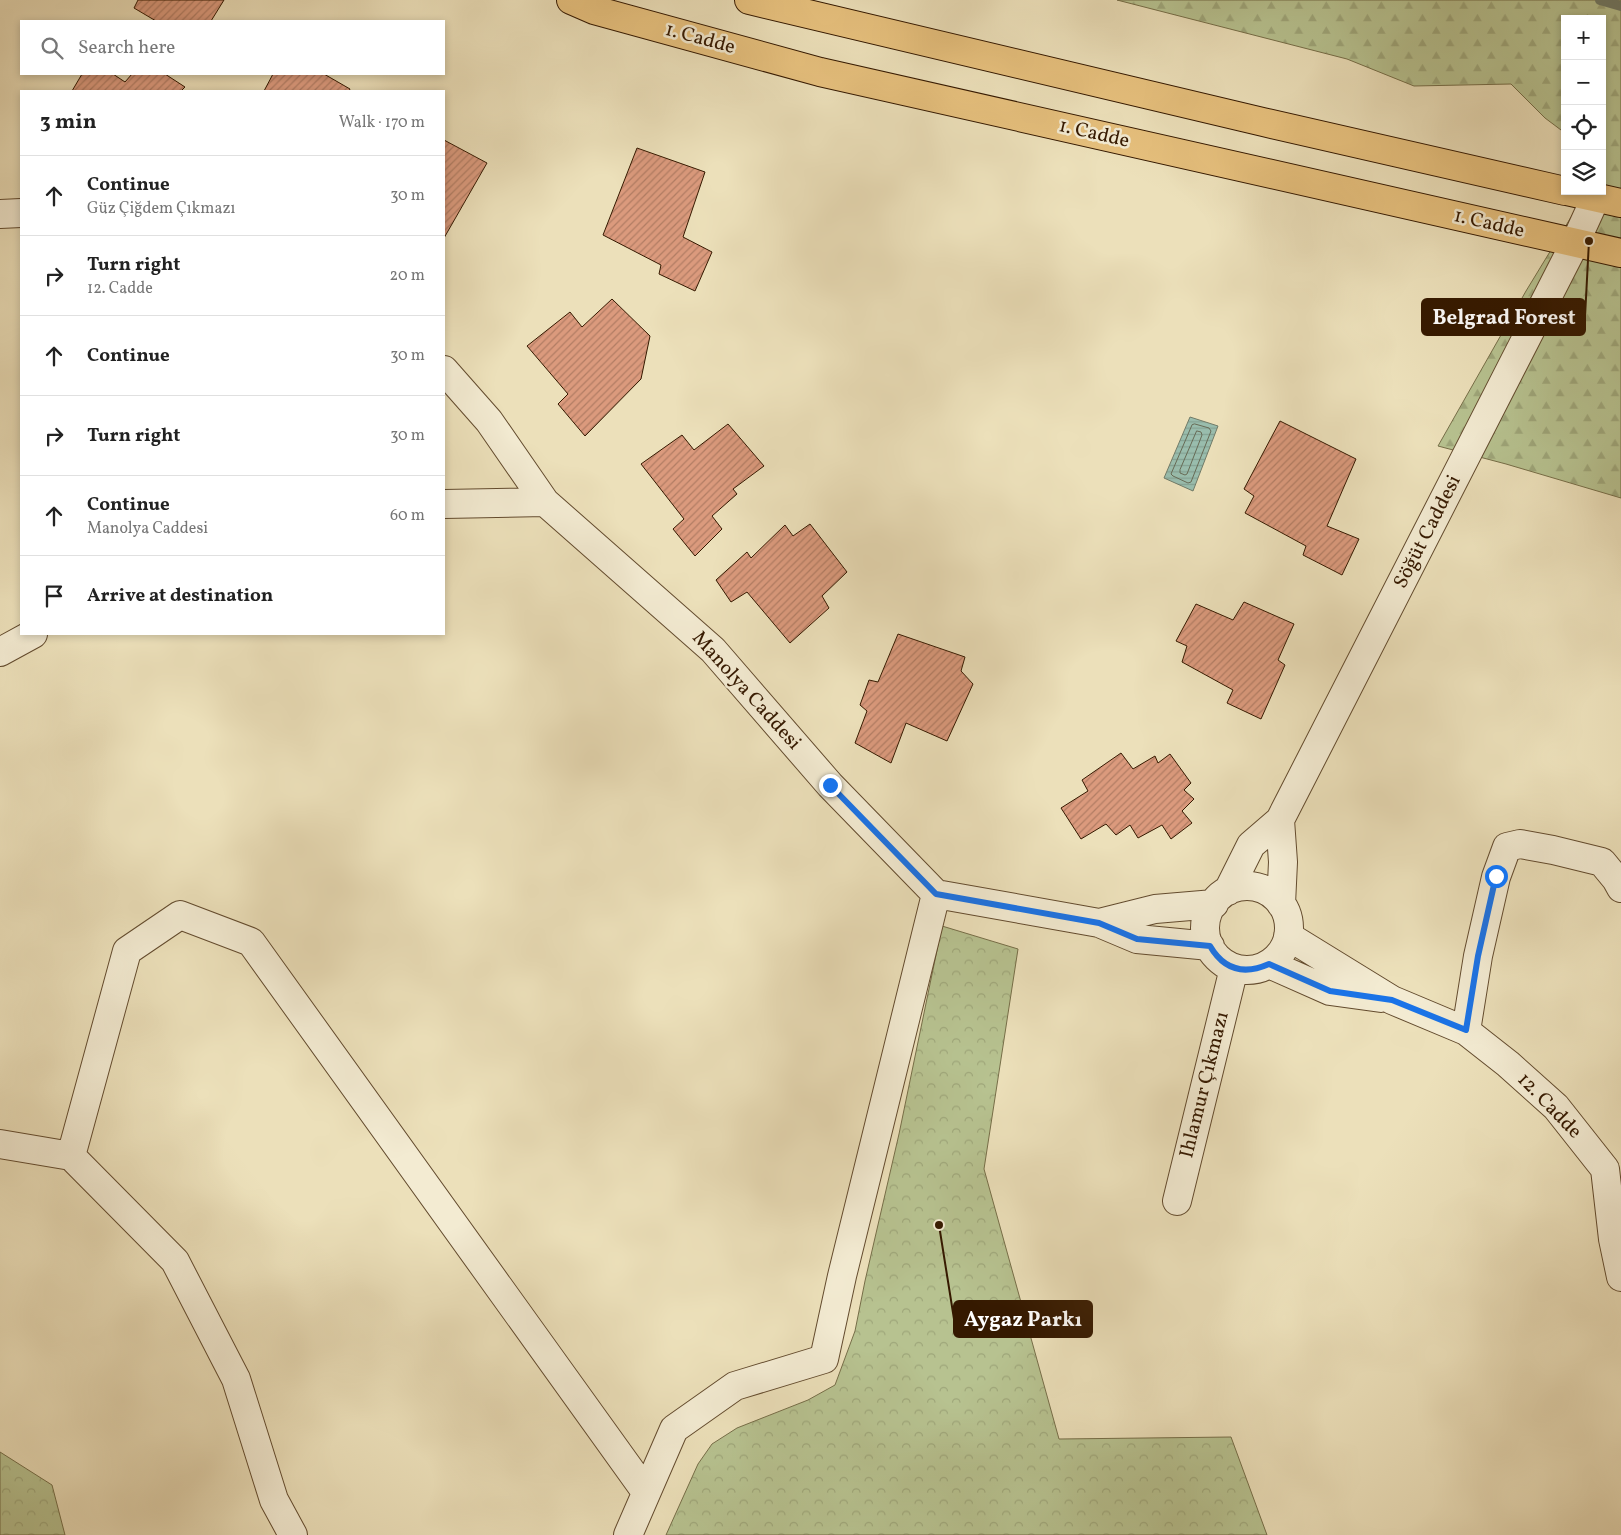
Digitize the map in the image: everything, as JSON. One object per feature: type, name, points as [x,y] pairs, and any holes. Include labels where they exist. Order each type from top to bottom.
[{"type":"main road","name":"1. Cadde","points":[[571,0],[594,10],[820,72],[1621,253]]},
{"type":"main road","points":[[749,0],[1561,190]]},
{"type":"main road","points":[[1585,195],[1608,200]]},
{"type":"street","name":"Söğüt Caddesi","points":[[1280,820],[1575,243],[1608,200]]},
{"type":"street","points":[[0,214],[20,213]]},
{"type":"street","name":"Manolya Caddesi","points":[[445,371],[490,421],[545,502],[713,650],[830,785],[936,894]]},
{"type":"street","points":[[445,504],[545,502]]},
{"type":"street","points":[[0,652],[32,635]]},
{"type":"street","points":[[1099,923],[1155,909],[1221,898],[1239,887],[1251,887],[1263,890],[1273,896],[1281,904],[1288,920],[1288,936],[1282,952],[1269,964],[1258,969],[1245,970],[1234,968],[1224,963],[1216,956],[1210,946],[1206,936],[1206,924],[1208,914],[1221,898],[1251,845],[1280,820]]},
{"type":"street","points":[[1280,820],[1284,862],[1281,904]]},
{"type":"street","points":[[1466,1030],[1478,956],[1496,876],[1507,847],[1520,844],[1602,862],[1621,888]]},
{"type":"street","points":[[628,1535],[674,1429],[735,1386],[824,1359],[842,1276],[936,894],[1099,923],[1137,939],[1210,946]]},
{"type":"street","points":[[71,1156],[127,951],[180,915],[251,942],[646,1492]]},
{"type":"street","points":[[1288,936],[1392,1000]]},
{"type":"street","points":[[1269,964],[1330,991],[1392,1000]]},
{"type":"street","name":"Ihlamur Çıkmazı","points":[[1177,1201],[1234,968]]},
{"type":"street","name":"12. Cadde","points":[[1392,1000],[1466,1030],[1556,1107],[1613,1170],[1613,1239],[1621,1277]]},
{"type":"street","points":[[0,1144],[71,1156],[175,1261],[236,1379],[274,1500],[293,1535]]},
{"type":"green space","points":[[1117,0],[1621,0],[1621,498],[1438,446],[1526,291],[1585,195],[1606,195],[1606,15],[1561,15],[1561,130],[1545,118],[1511,84],[1414,86],[1347,59]]},
{"type":"green space","points":[[942,926],[1018,949],[984,1169],[1059,1439],[1231,1437],[1267,1535],[666,1535],[698,1464],[712,1444],[737,1428],[808,1400],[835,1385],[855,1331],[899,1134]]},
{"type":"green space","points":[[0,1452],[52,1485],[65,1535],[0,1535]]},
{"type":"water","points":[[1190,417],[1218,426],[1193,491],[1164,478]]},
{"type":"building","points":[[138,0],[224,0],[212,20],[154,20],[134,8]]},
{"type":"building","points":[[81,75],[114,75],[125,82],[131,75],[167,75],[185,87],[182,90],[73,90]]},
{"type":"building","points":[[272,75],[326,75],[350,89],[350,90],[265,90]]},
{"type":"building","points":[[445,141],[487,163],[445,236]]},
{"type":"building","points":[[637,148],[705,172],[683,237],[712,252],[695,291],[659,274],[661,265],[603,235]]},
{"type":"building","points":[[612,299],[650,336],[641,379],[585,436],[558,404],[568,394],[527,346],[570,312],[582,327]]},
{"type":"building","points":[[1280,421],[1356,459],[1327,526],[1359,539],[1342,575],[1303,555],[1306,546],[1245,513],[1254,496],[1244,489]]},
{"type":"building","points":[[728,424],[764,466],[733,489],[737,494],[712,516],[722,529],[695,556],[673,529],[684,519],[641,464],[682,435],[694,450]]},
{"type":"building","points":[[810,524],[847,572],[822,596],[829,608],[790,643],[747,592],[731,602],[716,580],[747,552],[751,558],[785,525],[793,536]]},
{"type":"building","points":[[1244,602],[1294,624],[1278,660],[1285,665],[1261,719],[1227,703],[1233,690],[1182,662],[1187,646],[1176,641],[1196,604],[1233,620]]},
{"type":"building","points":[[898,634],[965,657],[961,671],[973,684],[947,741],[906,723],[891,763],[855,743],[867,711],[860,705],[869,680],[878,682]]},
{"type":"building","points":[[1121,753],[1133,769],[1155,756],[1158,763],[1170,754],[1191,783],[1184,790],[1194,799],[1182,811],[1192,823],[1171,839],[1162,825],[1138,838],[1130,825],[1116,835],[1106,824],[1081,839],[1061,808],[1088,791],[1082,780]]},
{"type":"waterway","points":[[1600,0],[1621,6]]},
{"type":"place","name":"Belgrad Forest","points":[[1589,241]]},
{"type":"place","name":"Aygaz Parkı","points":[[939,1225]]},
{"type":"route","points":[[830,785],[936,894],[1099,923],[1137,939],[1210,946],[1216,956],[1234,968],[1245,970],[1258,969],[1269,964],[1330,991],[1392,1000],[1466,1030],[1478,956],[1496,876]]}]
